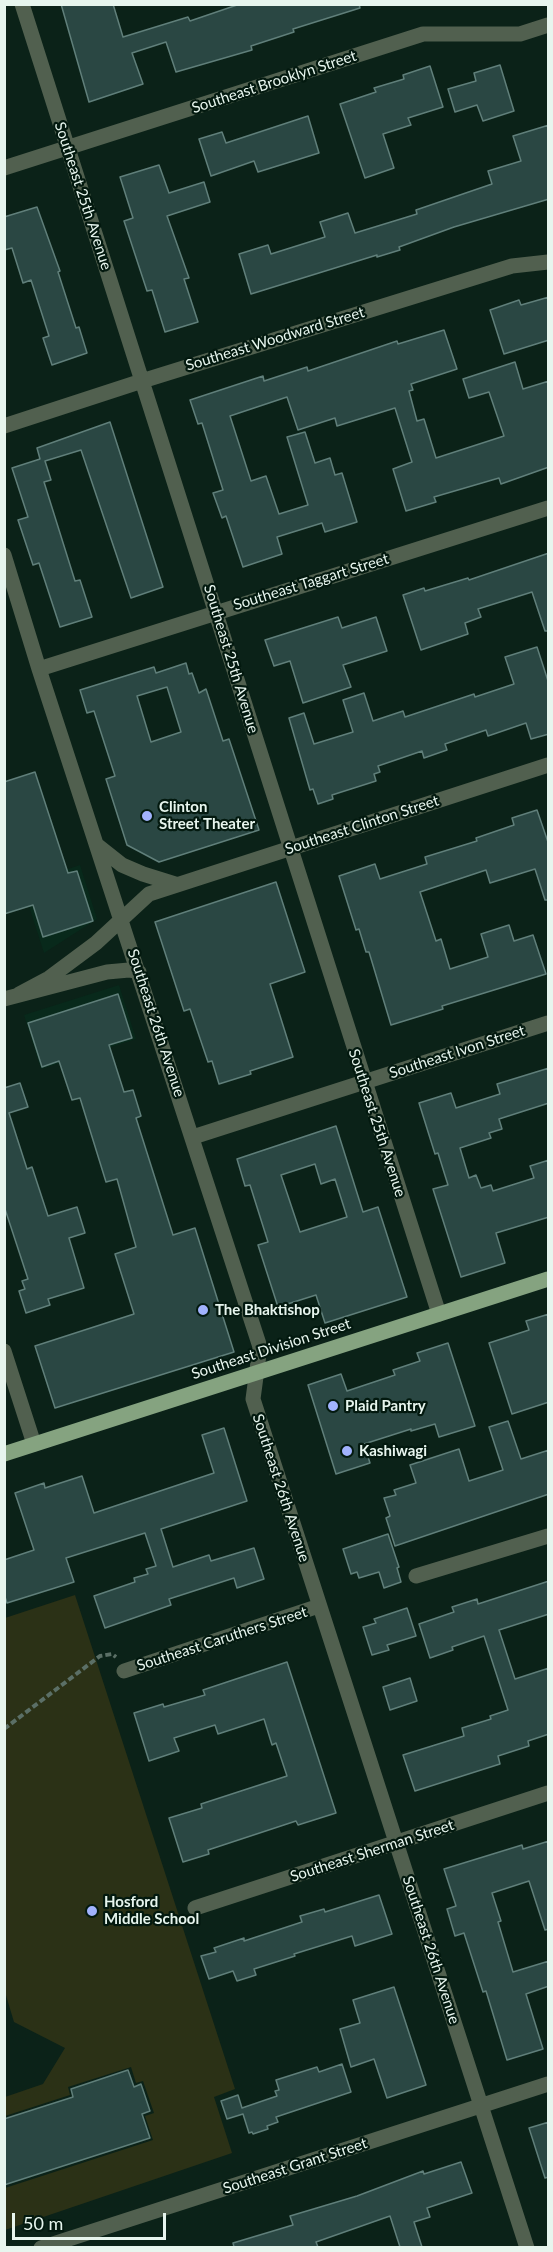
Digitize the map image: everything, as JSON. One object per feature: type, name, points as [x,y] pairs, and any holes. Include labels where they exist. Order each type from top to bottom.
[{"type":"main road","name":"Southeast Division Street","points":[[4,1454],[549,1279]]},
{"type":"street","name":"Southeast 25th Avenue","points":[[22,4],[439,1314]]},
{"type":"street","name":"Southeast Brooklyn Street","points":[[4,168],[423,34],[520,34],[549,25]]},
{"type":"street","name":"Southeast Woodward Street","points":[[4,426],[512,266],[549,262]]},
{"type":"street","name":"Southeast Taggart Street","points":[[39,669],[549,508]]},
{"type":"street","name":"Southeast 26th Avenue","points":[[4,555],[260,1347],[253,1399],[527,2247]]},
{"type":"street","name":"Southeast Clinton Street","points":[[12,996],[65,967],[96,943],[149,894],[549,765]]},
{"type":"street","points":[[98,846],[122,865],[175,884]]},
{"type":"street","name":"Southeast Clinton Street","points":[[12,996],[107,972],[129,970],[139,972]]},
{"type":"street","name":"Southeast Ivon Street","points":[[193,1137],[549,1023]]},
{"type":"street","points":[[4,1351],[34,1444]]},
{"type":"street","points":[[416,1576],[549,1536]]},
{"type":"street","name":"Southeast Caruthers Street","points":[[124,1671],[319,1606]]},
{"type":"street","name":"Southeast Sherman Street","points":[[195,1908],[549,1793]]},
{"type":"street","name":"Southeast Grant Street","points":[[41,2247],[549,2084]]},
{"type":"path","points":[[4,1729],[100,1656]]},
{"type":"shaded area","points":[[80,865],[97,919],[44,953],[28,903],[39,879]]},
{"type":"shaded area","points":[[119,985],[136,1039],[41,1069],[24,1015]]},
{"type":"shaded area","name":"Hosford Middle School","points":[[75,1595],[235,2089],[214,2097],[232,2153],[5,2230],[5,2188],[153,2140],[145,2116],[154,2113],[143,2081],[136,2083],[131,2067],[68,2087],[70,2095],[5,2116],[5,2097],[43,2084],[65,2048],[14,2022],[5,1992],[5,1618]]},
{"type":"building","points":[[61,4],[113,4],[123,37],[188,17],[190,21],[240,4],[359,4],[360,8],[293,29],[294,32],[251,46],[252,50],[176,72],[166,42],[132,53],[143,84],[89,102]]},
{"type":"building","points":[[500,65],[514,111],[483,121],[477,105],[455,112],[448,89],[476,81],[474,73]]},
{"type":"building","points":[[430,66],[443,107],[408,118],[411,125],[383,134],[394,168],[365,178],[340,104],[376,92],[374,88],[404,79],[403,75]]},
{"type":"building","points":[[308,116],[319,153],[258,172],[254,161],[211,176],[199,139],[222,132],[226,143]]},
{"type":"building","points":[[549,125],[549,199],[454,227],[399,247],[400,250],[251,294],[239,254],[268,245],[271,254],[325,237],[320,222],[348,213],[355,233],[417,214],[416,210],[492,184],[488,171],[521,161],[513,136]]},
{"type":"building","points":[[159,165],[169,193],[204,182],[210,202],[167,216],[189,278],[184,279],[198,322],[165,332],[152,290],[147,291],[124,221],[133,218],[120,177]]},
{"type":"building","points":[[37,207],[60,271],[58,272],[76,328],[79,327],[87,353],[52,365],[43,338],[49,336],[31,280],[23,283],[12,248],[4,250],[4,217]]},
{"type":"building","points":[[549,297],[549,340],[504,354],[490,310],[519,300],[521,305]]},
{"type":"building","points":[[444,330],[457,369],[411,384],[413,390],[409,391],[417,421],[424,419],[436,458],[504,436],[489,392],[469,398],[463,379],[515,362],[523,389],[549,381],[549,467],[501,484],[499,478],[434,497],[436,502],[406,511],[393,469],[412,462],[395,408],[337,426],[335,418],[298,430],[287,397],[230,416],[251,481],[266,476],[279,514],[308,505],[287,437],[305,432],[315,463],[330,458],[335,475],[342,473],[357,522],[325,532],[322,523],[277,537],[282,554],[243,567],[226,516],[222,518],[213,493],[223,490],[202,423],[198,424],[190,400],[263,376],[264,381],[307,367],[308,371],[397,341],[398,344]]},
{"type":"building","points":[[110,422],[163,587],[131,598],[81,450],[45,461],[51,480],[44,482],[75,581],[80,580],[92,617],[60,627],[39,563],[33,565],[18,520],[28,517],[12,468],[40,459],[37,448]]},
{"type":"building","points":[[549,553],[549,631],[545,631],[532,592],[478,609],[481,617],[465,623],[468,634],[421,650],[403,595],[468,578],[469,580]]},
{"type":"building","points":[[338,617],[342,628],[376,617],[387,651],[343,665],[351,687],[303,703],[290,661],[274,666],[265,640]]},
{"type":"building","points":[[537,647],[549,684],[549,734],[531,739],[526,723],[488,736],[486,730],[445,744],[447,750],[424,758],[422,751],[378,766],[380,772],[374,774],[376,781],[332,795],[333,799],[318,804],[313,789],[310,790],[289,718],[304,713],[314,744],[353,732],[343,700],[364,693],[373,721],[403,711],[405,717],[474,694],[475,697],[514,684],[505,657]]},
{"type":"building","points":[[186,663],[199,693],[206,689],[223,741],[229,739],[259,830],[159,862],[127,845],[106,779],[115,776],[94,711],[87,713],[80,690],[154,667],[156,673]],"holes":[[[167,687],[181,732],[151,742],[137,696]]]},
{"type":"building","points":[[35,772],[68,873],[77,871],[93,921],[43,937],[33,905],[4,914],[4,782]]},
{"type":"building","points":[[537,810],[549,845],[549,900],[545,900],[535,869],[490,883],[486,870],[420,892],[436,941],[441,939],[450,969],[488,957],[481,934],[509,925],[514,941],[533,935],[546,974],[442,1006],[443,1009],[391,1025],[369,952],[366,952],[359,929],[356,930],[339,876],[375,864],[380,879],[427,864],[425,857],[477,841],[476,838],[514,825],[512,818]]},
{"type":"building","points":[[276,882],[305,972],[270,984],[293,1057],[219,1084],[212,1061],[208,1062],[190,1009],[184,1011],[155,922]]},
{"type":"building","points":[[118,994],[132,1038],[109,1045],[124,1092],[133,1090],[141,1116],[136,1118],[173,1235],[195,1228],[234,1352],[55,1408],[35,1346],[134,1314],[115,1254],[136,1247],[117,1179],[106,1182],[80,1098],[72,1100],[59,1061],[42,1067],[28,1023]]},
{"type":"building","points":[[549,1068],[549,1103],[499,1119],[502,1129],[489,1133],[491,1138],[460,1148],[469,1178],[476,1175],[481,1188],[491,1185],[493,1191],[534,1178],[530,1166],[549,1160],[549,1217],[496,1233],[505,1263],[461,1277],[433,1189],[448,1185],[438,1153],[435,1154],[419,1103],[451,1093],[456,1108],[500,1094],[497,1084]]},
{"type":"building","points":[[20,1083],[28,1107],[9,1113],[27,1169],[32,1167],[48,1216],[77,1207],[85,1233],[69,1238],[84,1288],[48,1299],[50,1305],[26,1313],[19,1291],[25,1289],[22,1281],[28,1279],[4,1206],[4,1088]]},
{"type":"building","points":[[336,1126],[363,1212],[378,1207],[407,1297],[325,1323],[316,1295],[278,1307],[258,1245],[268,1242],[250,1185],[245,1186],[237,1159]],"holes":[[[315,1164],[321,1184],[335,1179],[347,1217],[300,1232],[281,1175]]]},
{"type":"building","points":[[549,1314],[549,1402],[512,1414],[489,1343],[529,1330],[526,1321]]},
{"type":"building","points":[[448,1343],[475,1426],[439,1437],[435,1424],[364,1444],[370,1463],[336,1474],[308,1385],[341,1374],[347,1391],[395,1375],[393,1370],[420,1361],[417,1353]]},
{"type":"building","points":[[508,1421],[521,1459],[549,1450],[549,1494],[395,1546],[386,1518],[390,1516],[384,1498],[396,1495],[394,1490],[416,1483],[410,1465],[459,1449],[469,1481],[503,1470],[489,1427]]},
{"type":"building","points":[[224,1428],[247,1501],[161,1529],[173,1567],[209,1555],[211,1561],[254,1548],[264,1579],[237,1588],[234,1578],[169,1599],[171,1605],[105,1628],[94,1596],[135,1582],[134,1578],[148,1574],[146,1569],[156,1566],[145,1533],[66,1558],[74,1582],[7,1603],[4,1594],[4,1560],[34,1550],[15,1493],[44,1483],[45,1488],[82,1476],[94,1513],[214,1473],[202,1435]]},
{"type":"building","points":[[388,1534],[399,1567],[397,1568],[401,1582],[384,1588],[379,1572],[359,1578],[357,1572],[351,1574],[343,1549]]},
{"type":"building","points":[[549,1581],[549,1614],[499,1630],[515,1679],[549,1668],[549,1734],[528,1741],[529,1746],[498,1756],[500,1764],[415,1791],[403,1755],[464,1736],[462,1728],[491,1719],[490,1716],[508,1710],[484,1636],[452,1647],[453,1650],[430,1658],[419,1624],[454,1612],[452,1607],[477,1599],[478,1604]]},
{"type":"building","points":[[407,1608],[416,1636],[387,1645],[389,1650],[372,1655],[363,1627],[376,1623],[374,1619]]},
{"type":"building","points":[[287,1662],[336,1813],[298,1825],[296,1821],[208,1850],[209,1854],[183,1862],[169,1818],[202,1808],[201,1804],[287,1776],[276,1743],[272,1745],[264,1719],[218,1734],[215,1725],[174,1738],[179,1751],[149,1761],[134,1713],[205,1695],[203,1690]]},
{"type":"building","points":[[410,1678],[417,1701],[390,1710],[383,1687]]},
{"type":"building","points":[[549,1841],[549,1929],[545,1930],[529,1881],[492,1893],[513,1972],[549,1961],[549,1986],[526,1994],[543,2049],[507,2060],[486,1991],[483,1992],[464,1933],[455,1936],[447,1909],[456,1906],[444,1869],[522,1845],[523,1849]]},
{"type":"building","points":[[379,1895],[392,1934],[355,1946],[352,1936],[254,1969],[256,1975],[237,1981],[233,1971],[209,1979],[201,1956],[216,1952],[214,1948],[302,1922],[300,1916],[324,1909],[325,1912]]},
{"type":"building","points":[[394,1987],[426,2085],[387,2098],[374,2059],[351,2067],[340,2029],[360,2023],[353,2000]]},
{"type":"building","points":[[342,2064],[351,2092],[276,2117],[278,2122],[267,2126],[268,2129],[253,2134],[249,2133],[243,2114],[227,2119],[221,2101],[238,2095],[242,2108],[277,2096],[275,2091],[279,2090],[276,2080],[317,2067],[319,2072]]},
{"type":"building","points":[[128,2070],[134,2087],[141,2084],[150,2111],[142,2114],[150,2138],[4,2185],[4,2119],[73,2097],[71,2089]]},
{"type":"building","points":[[549,2122],[549,2177],[545,2178],[529,2128]]},
{"type":"building","points":[[461,2162],[472,2193],[427,2208],[430,2217],[414,2222],[422,2247],[400,2247],[390,2216],[316,2242],[318,2247],[234,2247],[233,2243],[293,2225],[290,2216],[357,2196],[423,2171],[424,2174]]},
{"type":"place","name":"Clinton Street Theater","points":[[147,816]]},
{"type":"place","name":"The Bhaktishop","points":[[203,1310]]},
{"type":"place","name":"Plaid Pantry","points":[[333,1406]]},
{"type":"place","name":"Kashiwagi","points":[[347,1451]]},
{"type":"place","name":"Hosford Middle School","points":[[92,1911]]}]
